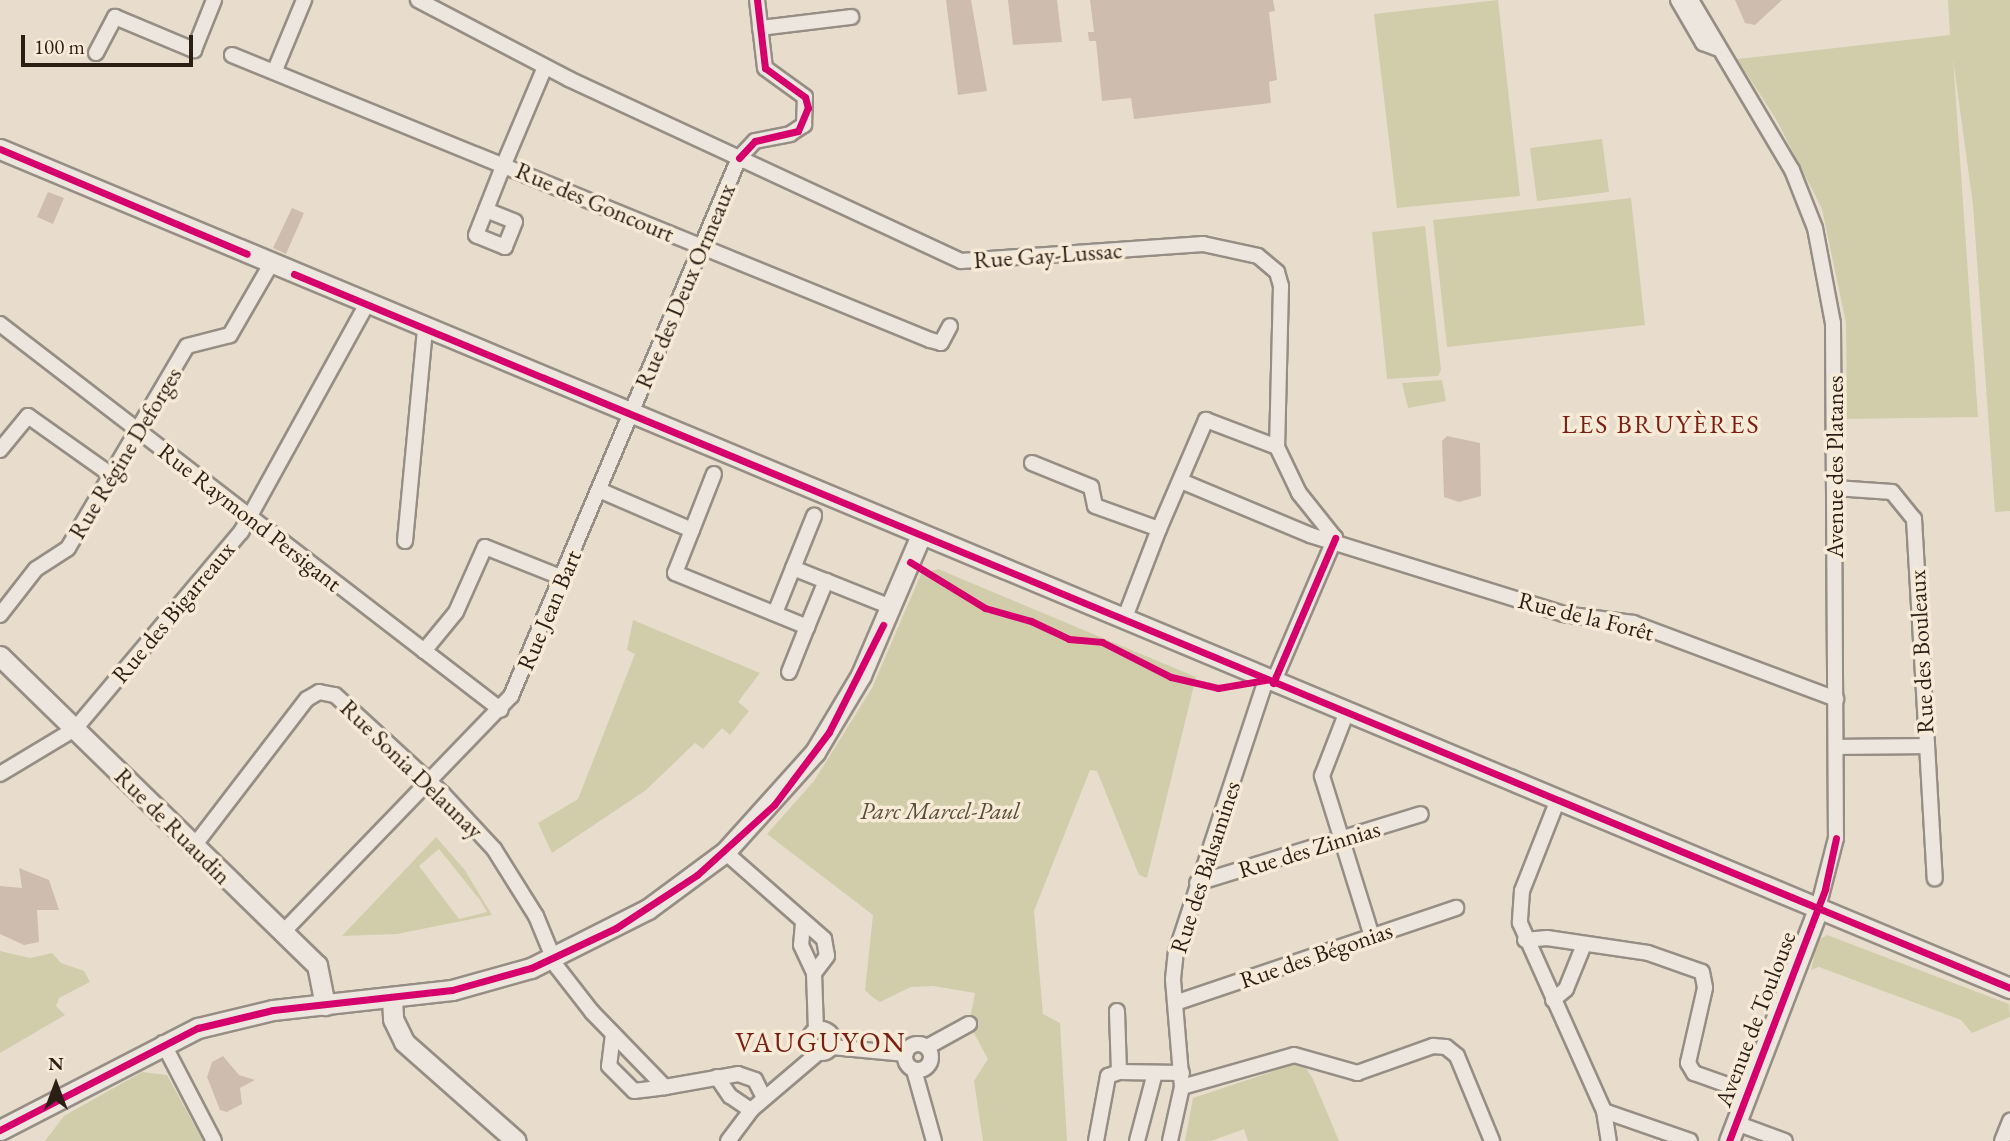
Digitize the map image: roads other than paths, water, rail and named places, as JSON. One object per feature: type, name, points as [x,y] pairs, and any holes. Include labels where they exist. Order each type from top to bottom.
[{"type":"main road","points":[[0,149],[1816,912],[2010,988]]},
{"type":"main road","points":[[0,1130],[163,1043],[240,1016],[453,990],[554,958],[648,909],[725,852],[816,752],[861,675],[921,535]]},
{"type":"main road","name":"Rue de Ruaudin","points":[[0,656],[317,965],[325,1005]]},
{"type":"main road","name":"Avenue de Toulouse","points":[[1732,1132],[1816,912]]},
{"type":"main road","points":[[392,998],[393,1019],[404,1042],[516,1141]]},
{"type":"street","points":[[96,53],[115,17],[194,50],[214,0]]},
{"type":"street","points":[[275,70],[304,0]]},
{"type":"street","name":"Rue Gay-Lussac","points":[[418,0],[545,66],[961,261],[1203,244],[1258,257],[1277,272],[1281,286],[1277,447],[1299,493],[1335,538]]},
{"type":"street","points":[[739,158],[755,141],[798,131],[808,114],[805,97],[765,68],[757,0]]},
{"type":"street","name":"Avenue des Platanes","points":[[1678,0],[1703,43],[1716,48]]},
{"type":"street","name":"Avenue des Platanes","points":[[1691,0],[1716,48],[1779,148],[1815,229],[1833,323],[1836,838],[1816,912]]},
{"type":"street","points":[[760,28],[851,17]]},
{"type":"street","name":"Rue des Goncourt","points":[[232,55],[275,70],[930,340],[941,343],[950,326]]},
{"type":"street","points":[[486,210],[545,66]]},
{"type":"street","name":"Rue des Deux Ormeaux","points":[[631,414],[739,158]]},
{"type":"street","name":"Rue Régine Deforges","points":[[0,615],[36,569],[68,548],[114,477],[187,346],[230,335],[271,264]]},
{"type":"street","name":"Rue des Bigarreaux","points":[[0,774],[75,729],[250,518],[367,304]]},
{"type":"street","name":"Rue Raymond Persigant","points":[[0,324],[501,710]]},
{"type":"street","points":[[405,541],[425,329]]},
{"type":"street","name":"Rue Jean Bart","points":[[284,932],[427,779],[501,710],[563,578],[631,414]]},
{"type":"street","points":[[0,450],[28,416],[114,477]]},
{"type":"street","points":[[1124,620],[1159,529],[1206,421],[1277,447]]},
{"type":"street","points":[[1032,463],[1091,487],[1096,506],[1142,527],[1159,529]]},
{"type":"street","points":[[715,474],[674,573],[807,626]]},
{"type":"street","name":"Rue de la Forêt","points":[[1181,481],[1310,535],[1335,538],[1563,614],[1633,623],[1836,699]]},
{"type":"street","name":"Rue des Bouleaux","points":[[1835,488],[1892,492],[1910,508],[1935,878]]},
{"type":"street","points":[[599,490],[692,530]]},
{"type":"street","points":[[775,613],[814,516]]},
{"type":"street","name":"Rue des Balsamines","points":[[1170,1141],[1182,1080],[1175,1003],[1176,952],[1197,883],[1269,682],[1335,538]]},
{"type":"street","points":[[424,651],[456,612],[485,547],[563,578]]},
{"type":"street","points":[[793,568],[891,607]]},
{"type":"street","points":[[789,672],[826,581]]},
{"type":"street","name":"Rue Sonia Delaunay","points":[[194,845],[264,762],[296,712],[319,692],[342,700],[427,779],[494,849],[536,916],[554,958],[613,1034],[665,1087]]},
{"type":"street","points":[[1346,714],[1322,776],[1372,937]]},
{"type":"street","points":[[1836,747],[1926,746]]},
{"type":"street","points":[[1557,802],[1522,891],[1525,940],[1604,1111],[1609,1141]]},
{"type":"street","name":"Rue des Zinnias","points":[[1197,883],[1422,814]]},
{"type":"street","points":[[725,852],[827,946],[823,966],[814,973]]},
{"type":"street","name":"Rue des Bégonias","points":[[1175,1003],[1457,908]]},
{"type":"street","points":[[803,923],[801,945],[814,973],[816,1030],[809,1045],[818,1053]]},
{"type":"street","points":[[1525,940],[1547,938],[1583,947],[1648,953],[1702,972],[1705,988],[1688,1063],[1694,1073],[1747,1092]]},
{"type":"street","points":[[1553,1000],[1566,989],[1583,947]]},
{"type":"street","points":[[1117,1011],[1119,1072]]},
{"type":"street","points":[[906,1054],[915,1045],[927,1047],[969,1024]]},
{"type":"street","points":[[816,1030],[830,1032],[832,1047]]},
{"type":"street","points":[[613,1034],[609,1066],[634,1091],[717,1077],[747,1076],[764,1098]]},
{"type":"street","points":[[163,1043],[214,1141]]},
{"type":"street","points":[[1096,1141],[1108,1076],[1119,1072],[1155,1073],[1182,1080],[1294,1055],[1357,1073],[1433,1046],[1446,1047],[1457,1056],[1492,1141]]},
{"type":"street","points":[[728,1141],[751,1110],[818,1053],[832,1047],[906,1054]]},
{"type":"street","points":[[914,1070],[930,1062],[927,1047]]},
{"type":"street","points":[[906,1054],[914,1070],[933,1140]]},
{"type":"street","points":[[1137,1141],[1155,1073]]},
{"type":"street","points":[[717,1077],[730,1096],[751,1110]]},
{"type":"street","points":[[1604,1111],[1690,1141]]},
{"type":"street","points":[[2002,1141],[2010,1121]]},
{"type":"street","points":[[1732,1132],[1785,1141]]},
{"type":"district","name":"LES BRUYÈRES","points":[[1661,425]]},
{"type":"district","name":"VAUGUYON","points":[[821,1042]]},
{"type":"park label","name":"Parc Marcel-Paul","points":[[940,811]]}]
